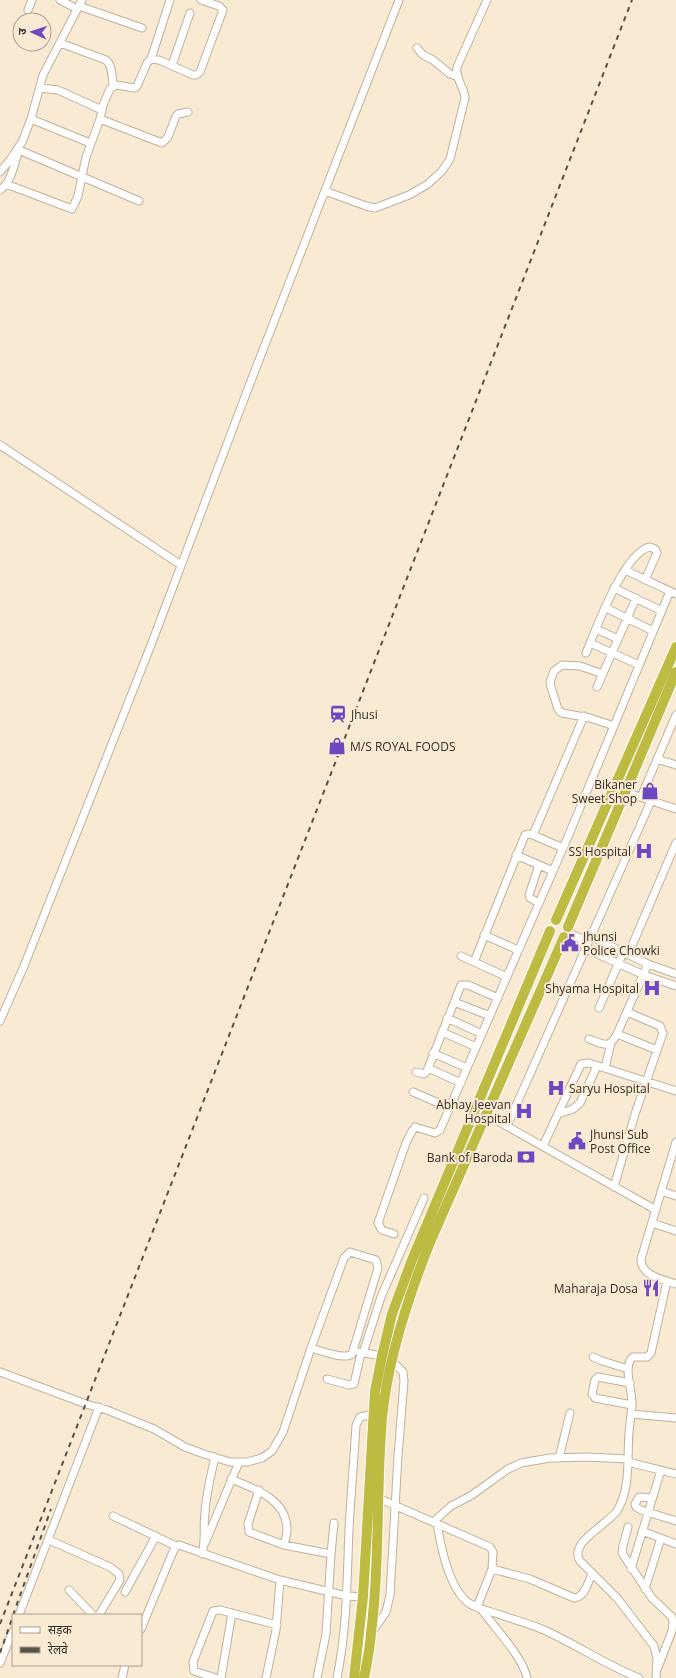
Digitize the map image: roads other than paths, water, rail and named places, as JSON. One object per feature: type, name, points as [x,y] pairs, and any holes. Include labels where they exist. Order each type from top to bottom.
[{"type":"highway","points":[[354,1678],[354,1597],[366,1415],[375,1390],[379,1355],[412,1260],[550,931],[550,926],[556,920],[676,647]]},
{"type":"highway","points":[[364,1678],[372,1632],[382,1418],[398,1335],[420,1269],[676,673]]},
{"type":"highway","points":[[556,920],[562,920],[566,932]]},
{"type":"highway","points":[[550,931],[556,937],[566,932]]},
{"type":"street","points":[[28,10],[32,0]]},
{"type":"street","points":[[60,0],[79,5],[142,28]]},
{"type":"street","points":[[113,87],[120,85],[135,88],[137,86],[147,63],[151,59],[170,0]]},
{"type":"street","points":[[151,59],[159,60],[196,75],[202,67],[223,10],[219,6],[201,0]]},
{"type":"street","points":[[0,1021],[27,959],[400,0]]},
{"type":"street","points":[[325,190],[375,208],[409,195],[428,184],[442,171],[450,159],[453,150],[465,98],[464,90],[456,76],[456,67],[486,0]]},
{"type":"street","points":[[0,190],[6,184],[31,119],[43,75],[79,5]]},
{"type":"street","points":[[172,66],[190,13]]},
{"type":"street","points":[[6,184],[72,209],[78,196],[90,143],[100,119],[105,100],[113,87],[111,66],[106,60],[60,43]]},
{"type":"street","points":[[417,48],[450,74],[456,76]]},
{"type":"street","points":[[40,88],[58,90],[102,110]]},
{"type":"street","points":[[100,119],[162,142],[168,137],[176,116],[178,114],[188,112]]},
{"type":"street","points":[[31,119],[90,143]]},
{"type":"street","points":[[0,172],[22,142]]},
{"type":"street","points":[[19,150],[139,201]]},
{"type":"street","points":[[0,445],[181,565]]},
{"type":"street","points":[[586,653],[614,588],[625,570],[646,548],[650,547],[655,549],[656,555],[645,580]]},
{"type":"street","points":[[394,1234],[382,1230],[378,1224],[406,1143],[415,1127],[438,1132],[450,1108],[563,848],[653,630],[673,592],[625,570]]},
{"type":"street","points":[[614,588],[662,611]]},
{"type":"street","points":[[597,687],[636,598]]},
{"type":"street","points":[[606,608],[653,630]]},
{"type":"street","points":[[596,629],[618,639]]},
{"type":"street","points":[[590,643],[639,665]]},
{"type":"street","points":[[603,674],[580,666],[566,665],[558,667],[551,676],[551,687],[560,711],[569,715],[584,716],[614,726]]},
{"type":"street","points":[[640,797],[676,715]]},
{"type":"street","points":[[533,835],[584,716]]},
{"type":"street","points":[[657,759],[676,765]]},
{"type":"street","points":[[625,792],[676,809]]},
{"type":"street","points":[[507,1126],[651,801]]},
{"type":"street","points":[[474,962],[525,835],[533,835],[563,848]]},
{"type":"street","points":[[599,1008],[618,964],[626,954],[674,852],[676,843]]},
{"type":"street","points":[[516,856],[553,871]]},
{"type":"street","points":[[538,865],[528,895],[530,898],[539,903]]},
{"type":"street","points":[[566,932],[580,938],[592,937],[648,964],[676,974]]},
{"type":"street","points":[[484,935],[518,950]]},
{"type":"street","points":[[580,938],[586,949],[644,975],[676,986]]},
{"type":"street","points":[[461,956],[506,977]]},
{"type":"street","points":[[605,1068],[611,1043],[617,1034],[648,964]]},
{"type":"street","points":[[416,1072],[424,1074],[428,1068],[460,986],[464,984],[498,998]]},
{"type":"street","points":[[454,1002],[490,1016]]},
{"type":"street","points":[[614,1186],[662,1033],[662,1029],[657,1025],[627,1012]]},
{"type":"street","points":[[447,1018],[482,1034]]},
{"type":"street","points":[[442,1032],[476,1048]]},
{"type":"street","points":[[617,1034],[657,1050]]},
{"type":"street","points":[[589,1039],[604,1044],[611,1043]]},
{"type":"street","points":[[433,1053],[467,1068]]},
{"type":"street","points":[[543,1146],[579,1067],[584,1063],[605,1068],[676,1091]]},
{"type":"street","points":[[558,1114],[573,1109],[580,1103],[597,1066]]},
{"type":"street","points":[[428,1068],[461,1083]]},
{"type":"street","points":[[413,1092],[450,1108]]},
{"type":"street","points":[[487,1115],[656,1210]]},
{"type":"street","points":[[676,1142],[641,1259],[643,1270],[649,1274],[676,1284]]},
{"type":"street","points":[[661,1191],[676,1196]]},
{"type":"street","points":[[361,1352],[381,1297],[424,1198]]},
{"type":"street","points":[[652,1223],[676,1231]]},
{"type":"street","points":[[0,1372],[86,1404],[99,1407],[154,1430],[190,1449],[230,1462],[247,1462],[262,1458],[272,1451],[283,1432],[311,1348],[344,1258],[347,1254],[354,1252],[376,1260],[378,1264],[361,1352],[354,1384],[348,1385],[327,1380]]},
{"type":"street","points":[[656,1676],[657,1659],[654,1646],[617,1598],[577,1557],[578,1549],[588,1536],[613,1516],[618,1510],[624,1490],[628,1461],[633,1396],[628,1369],[631,1358],[647,1357],[652,1353],[666,1281]]},
{"type":"street","points":[[311,1348],[346,1357],[361,1352],[379,1355]]},
{"type":"street","points":[[593,1357],[628,1369]]},
{"type":"street","points":[[372,1632],[386,1612],[389,1602],[404,1381],[403,1372],[392,1361]]},
{"type":"street","points":[[630,1383],[598,1377],[595,1380],[592,1394],[595,1398],[632,1405]]},
{"type":"street","points":[[19,1614],[99,1407]]},
{"type":"street","points":[[560,1458],[570,1413]]},
{"type":"street","points":[[631,1414],[676,1418]]},
{"type":"street","points":[[337,1678],[354,1597],[349,1528],[356,1425],[366,1415]]},
{"type":"street","points":[[205,1545],[205,1511],[215,1457]]},
{"type":"street","points":[[435,1523],[451,1506],[472,1495],[508,1469],[534,1460],[560,1458],[610,1458],[628,1461],[676,1474]]},
{"type":"street","points":[[202,1554],[239,1462]]},
{"type":"street","points":[[631,1569],[661,1470]]},
{"type":"street","points":[[231,1479],[259,1490],[275,1500],[285,1517],[288,1530],[284,1545]]},
{"type":"street","points":[[259,1490],[248,1524],[248,1529],[252,1534],[284,1545],[331,1554]]},
{"type":"street","points":[[652,1498],[639,1497],[635,1504],[638,1509],[676,1521]]},
{"type":"street","points":[[378,1498],[490,1547],[493,1552],[492,1569],[479,1608]]},
{"type":"street","points":[[113,1516],[176,1546],[183,1546],[202,1554],[280,1580],[354,1597]]},
{"type":"street","points":[[317,1678],[326,1634],[334,1523]]},
{"type":"street","points":[[435,1523],[453,1580],[459,1594],[466,1601],[479,1608],[544,1630],[622,1671],[640,1678]]},
{"type":"street","points":[[628,1527],[622,1550],[624,1558],[656,1604],[669,1614],[673,1622],[669,1640],[656,1676]]},
{"type":"street","points":[[642,1531],[676,1544]]},
{"type":"street","points":[[125,1592],[156,1536]]},
{"type":"street","points":[[645,1589],[662,1538]]},
{"type":"street","points":[[49,1540],[110,1567],[119,1574],[120,1580],[100,1614]]},
{"type":"street","points":[[142,1627],[176,1546]]},
{"type":"street","points":[[492,1569],[530,1579],[574,1598],[578,1598],[583,1594],[592,1574]]},
{"type":"street","points":[[266,1678],[277,1625],[280,1580]]},
{"type":"street","points":[[69,1590],[92,1614]]},
{"type":"street","points":[[479,1608],[520,1660],[526,1670],[527,1678]]},
{"type":"street","points":[[216,1678],[194,1671],[193,1662],[213,1611],[220,1610],[277,1625]]},
{"type":"street","points":[[221,1678],[232,1613]]},
{"type":"street","points":[[0,1663],[12,1633]]},
{"type":"street","points":[[122,1678],[125,1666]]},
{"type":"railway","points":[[0,1624],[632,0]]},
{"type":"railway","points":[[13,1614],[51,1509]]},
{"type":"railway","points":[[0,1653],[12,1619]]},
{"type":"place","name":"Jhusi","points":[[338,714]]},
{"type":"place","name":"M/S ROYAL FOODS","points":[[337,746]]},
{"type":"place","name":"Bikaner Sweet Shop","points":[[650,791]]},
{"type":"place","name":"SS Hospital","points":[[644,851]]},
{"type":"place","name":"Jhunsi Police Chowki","points":[[570,943]]},
{"type":"place","name":"Shyama Hospital","points":[[652,988]]},
{"type":"place","name":"Saryu Hospital","points":[[556,1088]]},
{"type":"place","name":"Abhay Jeevan Hospital","points":[[524,1111]]},
{"type":"place","name":"Jhunsi Sub Post Office","points":[[577,1141]]},
{"type":"place","name":"Bank of Baroda","points":[[526,1157]]},
{"type":"place","name":"Maharaja Dosa","points":[[651,1288]]}]
